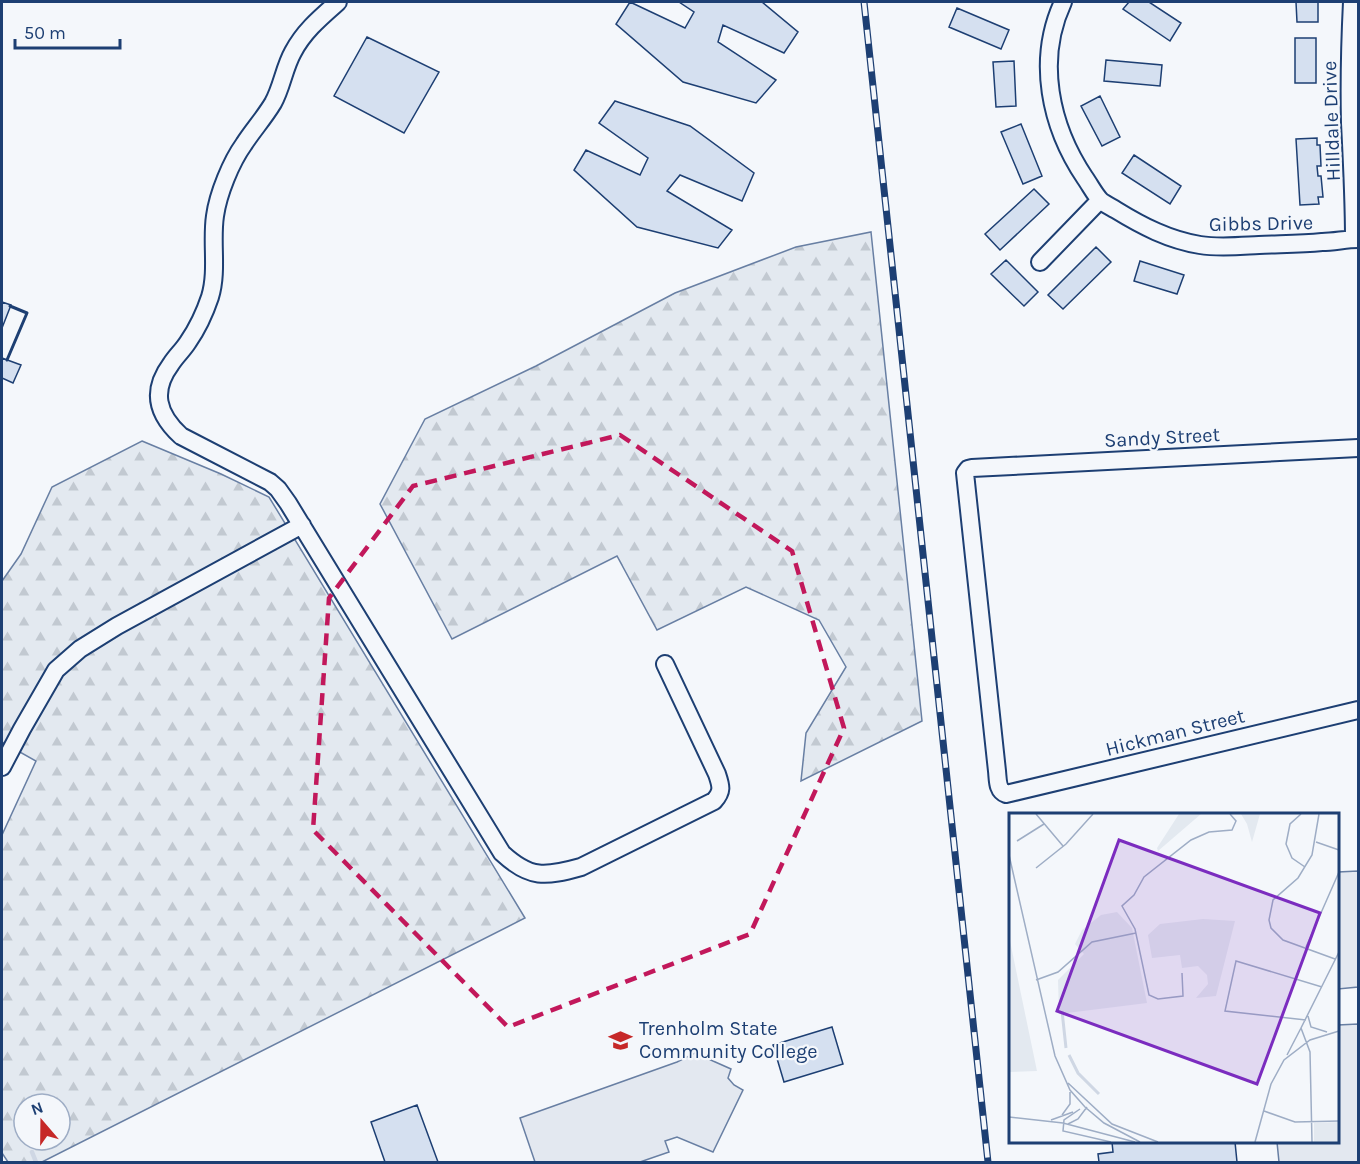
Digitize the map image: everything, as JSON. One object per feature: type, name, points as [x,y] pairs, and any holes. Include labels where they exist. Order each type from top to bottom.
[{"type":"street","points":[[338,2],[306,31],[292,53],[274,102],[242,146],[231,169],[215,215],[214,268],[210,296],[188,342],[170,364],[161,380],[159,394],[161,411],[170,426],[180,436],[270,482],[278,489],[502,853],[515,865],[530,872],[544,874],[560,873],[580,867],[714,801],[720,794],[721,785],[717,774],[665,664]]},
{"type":"street","name":"Gibbs Drive","points":[[1063,2],[1054,24],[1050,48],[1051,99],[1062,137],[1071,155],[1101,200],[1157,233],[1200,245],[1229,246],[1356,239]]},
{"type":"street","name":"Hilldale Drive","points":[[1352,2],[1350,121],[1356,239]]},
{"type":"street","points":[[1040,261],[1101,200]]},
{"type":"street","name":"Sandy Street","points":[[1002,793],[999,790],[965,473],[968,469],[1359,448]]},
{"type":"street","points":[[2,767],[56,670],[80,649],[117,626],[302,525]]},
{"type":"street","name":"Hickman Street","points":[[1002,793],[1006,794],[1359,710]]},
{"type":"highlighted area","points":[[620,435],[792,551],[844,728],[750,934],[508,1027],[313,830],[329,598],[413,486]]},
{"type":"green space","points":[[871,232],[922,721],[801,781],[806,733],[846,667],[819,620],[746,587],[657,630],[617,556],[452,639],[380,504],[425,419],[536,366],[675,293],[796,247]]},
{"type":"green space","points":[[142,441],[269,497],[525,918],[72,1147],[72,1092],[12,1092],[12,1152],[62,1152],[42,1162],[8,1162],[2,1153],[2,835],[36,761],[2,742],[2,581],[21,554],[52,487]]},
{"type":"shaded area","points":[[1358,871],[1358,987],[1339,989],[1339,872]]},
{"type":"shaded area","points":[[1358,1024],[1358,1162],[1279,1162],[1277,1143],[1339,1143],[1339,1025]]},
{"type":"shaded area","points":[[695,1053],[731,1069],[728,1078],[743,1090],[713,1152],[677,1137],[665,1141],[669,1152],[640,1162],[535,1162],[520,1118],[677,1062]]},
{"type":"building","points":[[630,2],[685,28],[694,12],[679,2],[762,2],[798,32],[784,53],[723,25],[718,42],[776,80],[756,103],[683,82],[616,24]]},
{"type":"building","points":[[1129,2],[1149,2],[1181,23],[1170,41],[1123,9]]},
{"type":"building","points":[[1296,2],[1318,2],[1318,22],[1297,22]]},
{"type":"building","points":[[957,8],[1009,30],[1001,49],[949,27]]},
{"type":"building","points":[[367,37],[439,72],[404,133],[334,96]]},
{"type":"building","points":[[1295,38],[1316,38],[1316,83],[1295,83]]},
{"type":"building","points":[[1106,60],[1162,65],[1160,86],[1104,81]]},
{"type":"building","points":[[1014,61],[1016,106],[996,107],[993,62]]},
{"type":"building","points":[[1100,96],[1120,137],[1102,146],[1081,106]]},
{"type":"building","points":[[615,101],[690,126],[754,173],[742,201],[680,175],[667,191],[732,230],[718,248],[637,227],[574,170],[586,150],[640,175],[648,158],[599,123]]},
{"type":"building","points":[[1021,124],[1042,176],[1023,184],[1001,132]]},
{"type":"building","points":[[1317,138],[1317,145],[1320,145],[1321,166],[1317,166],[1318,176],[1321,176],[1323,197],[1318,197],[1319,204],[1300,205],[1296,139]]},
{"type":"building","points":[[1134,155],[1181,186],[1170,204],[1122,173]]},
{"type":"building","points":[[1034,189],[1049,204],[1000,250],[985,234]]},
{"type":"building","points":[[1096,247],[1111,262],[1063,309],[1048,295]]},
{"type":"building","points":[[1006,260],[1038,292],[1024,306],[991,274]]},
{"type":"building","points":[[1140,261],[1184,275],[1177,294],[1134,281]]},
{"type":"building","points":[[2,302],[11,305],[2,328]]},
{"type":"building","points":[[2,358],[21,365],[13,383],[2,378]]},
{"type":"building","points":[[832,1027],[843,1064],[784,1082],[773,1045]]},
{"type":"building","points":[[417,1105],[438,1162],[385,1162],[371,1122]]},
{"type":"building","points":[[1112,1143],[1235,1143],[1237,1162],[1099,1162],[1098,1154],[1113,1152]]},
{"type":"waterway","points":[[32,1152],[36,1162]]},
{"type":"railway","points":[[864,2],[988,1162]]},
{"type":"wall","points":[[7,360],[27,313],[10,306]]},
{"type":"place","name":"Trenholm State Community College","points":[[621,1040]]}]
